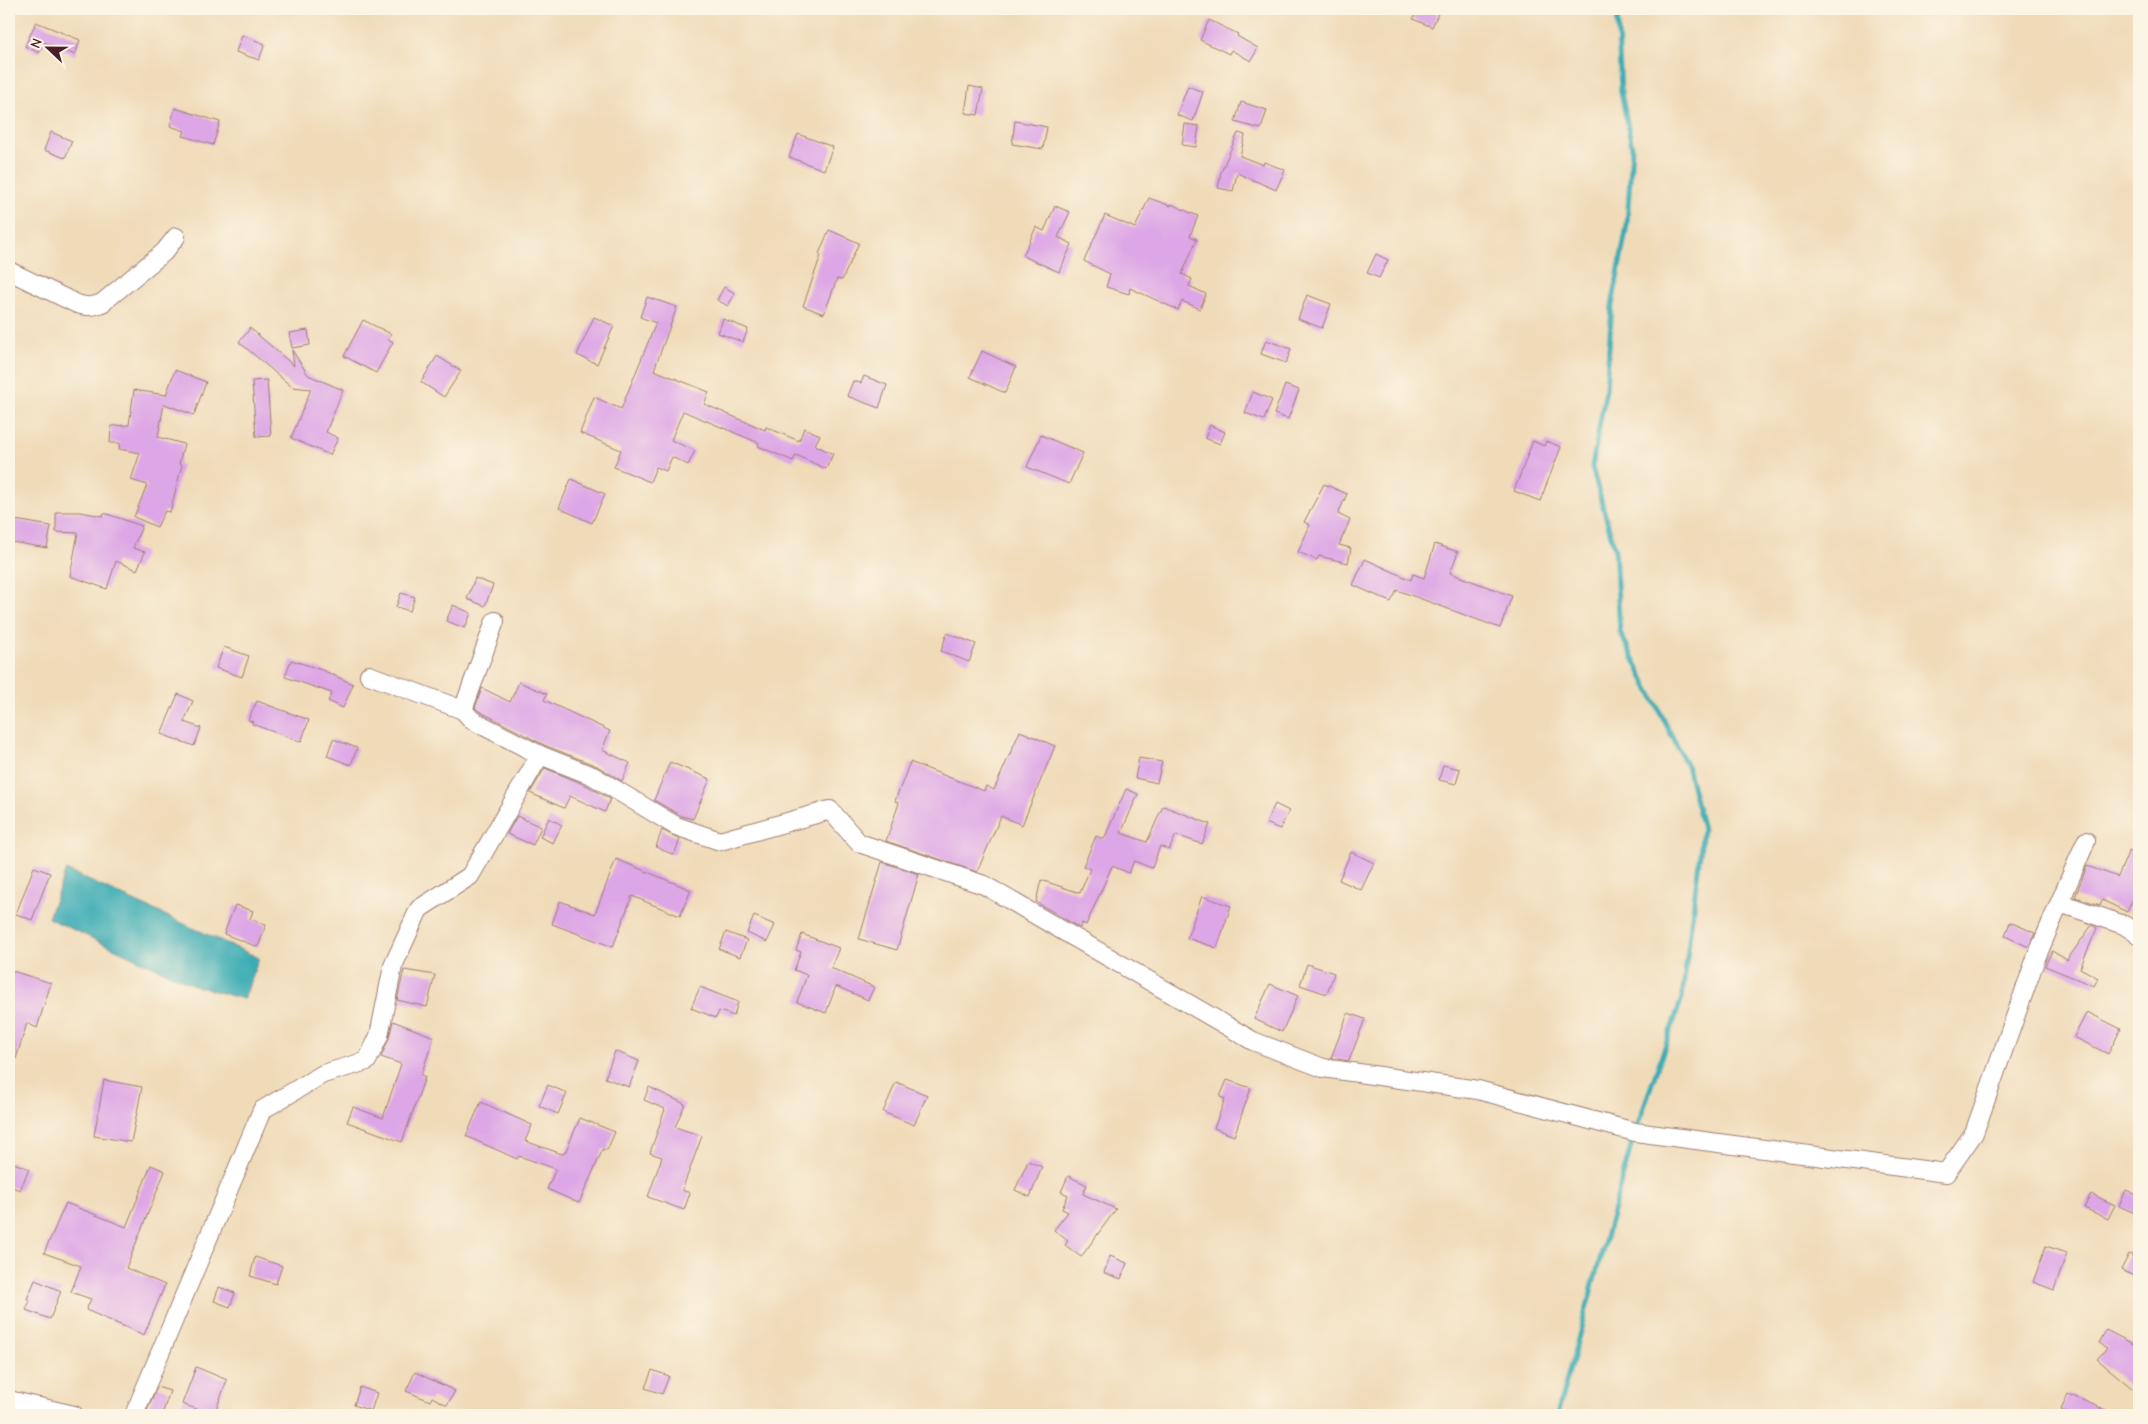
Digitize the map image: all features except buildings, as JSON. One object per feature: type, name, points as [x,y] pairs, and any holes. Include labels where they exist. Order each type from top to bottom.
[{"type":"street","points":[[9,271],[77,304],[87,307],[95,306],[102,303],[164,252],[176,237]]},
{"type":"street","points":[[463,710],[495,621]]},
{"type":"street","points":[[370,675],[463,710],[472,720],[540,755],[592,776],[676,826],[720,841],[830,810],[858,843],[984,884],[1253,1041],[1323,1068],[1478,1090],[1635,1132],[1946,1173],[1974,1133],[2036,958],[2086,841]]},
{"type":"street","points":[[134,1415],[262,1110],[323,1074],[367,1061],[379,1036],[393,966],[419,909],[470,876],[540,755]]},
{"type":"street","points":[[2060,903],[2124,925],[2139,935]]},
{"type":"street","points":[[9,1400],[74,1415]]},
{"type":"water","points":[[66,870],[259,958],[244,999],[196,986],[48,918]]},
{"type":"waterway","points":[[1557,1415],[1635,1132],[1682,998],[1703,829],[1687,766],[1620,632],[1615,550],[1592,467],[1606,389],[1612,306],[1627,225],[1632,147],[1621,92],[1617,9]]}]
